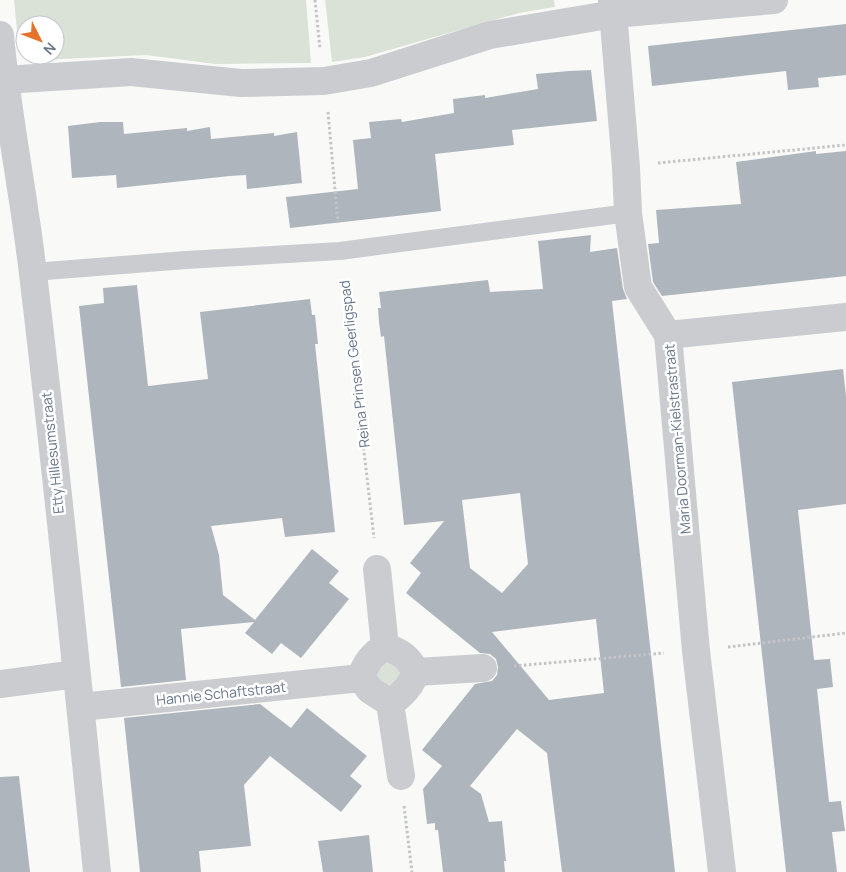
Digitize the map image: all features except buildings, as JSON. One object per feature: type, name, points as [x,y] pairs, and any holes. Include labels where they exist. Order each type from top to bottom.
[{"type":"street","points":[[4,80],[131,72],[241,83],[324,81],[372,73],[490,35],[613,7],[774,0]]},
{"type":"street","name":"Maria Doorman-Kielstrastraat","points":[[613,7],[628,213],[638,287],[668,336],[696,651],[722,872]]},
{"type":"street","name":"Etty Hillesumstraat","points":[[0,35],[4,80],[3,113],[33,272],[97,872]]},
{"type":"street","points":[[668,336],[846,317]]},
{"type":"street","points":[[377,568],[386,647]]},
{"type":"street","points":[[386,647],[407,658],[416,672]]},
{"type":"street","points":[[386,647],[372,656],[361,678],[370,690],[390,703],[401,776]]},
{"type":"street","points":[[416,672],[483,668]]},
{"type":"street","points":[[390,703],[406,690],[416,672]]},
{"type":"street","points":[[0,684],[76,674]]},
{"type":"street","name":"Hannie Schaftstraat","points":[[80,707],[361,678]]},
{"type":"lane","points":[[33,272],[186,260],[340,251],[628,213]]},
{"type":"path","points":[[315,0],[321,52]]},
{"type":"path","name":"Reina Prinsen Geerligspad","points":[[324,81],[340,251],[377,568]]},
{"type":"path","points":[[626,166],[846,145]]},
{"type":"path","points":[[401,776],[412,872]]},
{"type":"shaded area","points":[[14,0],[306,0],[311,63],[215,64],[146,55],[65,59],[65,15],[15,15]]},
{"type":"shaded area","points":[[325,0],[554,0],[555,7],[519,13],[365,57],[332,62]]},
{"type":"shaded area","points":[[389,661],[398,665],[402,675],[397,684],[388,688],[376,679],[376,669]]}]
